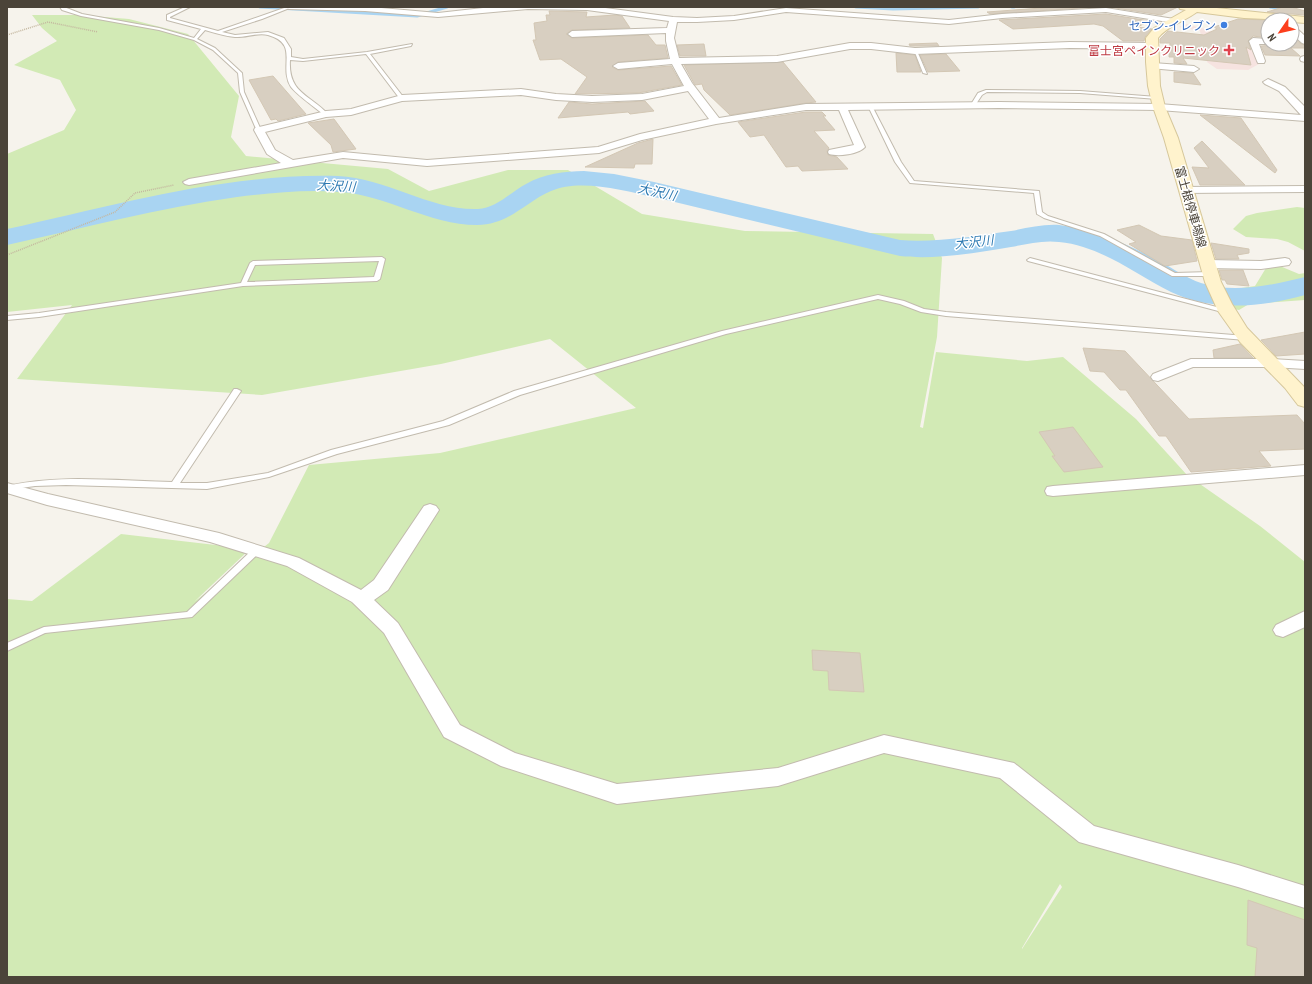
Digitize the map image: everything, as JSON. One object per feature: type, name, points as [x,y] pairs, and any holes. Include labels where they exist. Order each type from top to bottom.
[{"type":"main road","points":[[1192,8],[1260,16]]},
{"type":"main road","name":"富士根停車場線","points":[[1192,8],[1158,30],[1152,38],[1152,66],[1158,103],[1171,138],[1210,273],[1224,306],[1246,338],[1298,390],[1305,401]]},
{"type":"street","points":[[289,7],[365,9],[422,14],[528,7],[587,8],[674,19],[734,18],[786,10],[943,22],[1106,10],[1174,21]]},
{"type":"street","points":[[1023,8],[1034,15]]},
{"type":"street","points":[[592,14],[612,10]]},
{"type":"street","points":[[674,19],[670,40],[676,61],[690,88],[716,121]]},
{"type":"street","points":[[572,34],[672,30]]},
{"type":"street","points":[[1260,41],[1253,41],[1262,60]]},
{"type":"street","points":[[618,66],[676,61],[777,59],[850,46],[871,46],[915,51],[1070,45],[1152,46]]},
{"type":"street","points":[[1152,66],[1194,69]]},
{"type":"street","points":[[1268,82],[1282,90],[1305,117]]},
{"type":"street","points":[[290,163],[271,152],[259,130],[326,114],[351,112],[402,98],[521,92],[556,97],[592,99],[642,97],[690,88]]},
{"type":"street","points":[[685,100],[699,99]]},
{"type":"street","points":[[189,182],[342,155],[427,163],[599,150],[678,125],[716,121],[806,107],[1158,103],[1221,112],[1305,117]]},
{"type":"street","points":[[833,152],[851,150],[860,147],[842,106]]},
{"type":"street","points":[[1221,112],[1226,123]]},
{"type":"street","points":[[1186,190],[1305,189]]},
{"type":"street","points":[[1210,273],[1285,262]]},
{"type":"street","points":[[1158,377],[1191,362],[1305,365]]},
{"type":"street","points":[[1053,491],[1305,470]]},
{"type":"street","points":[[7,488],[47,499],[213,537],[293,562],[361,599],[391,628],[452,730],[509,760],[617,794],[778,778],[884,744],[1006,770],[1087,835],[1238,876],[1305,897]]},
{"type":"street","points":[[361,599],[381,585],[430,510]]},
{"type":"street","points":[[1283,630],[1305,618]]},
{"type":"lane","points":[[62,7],[63,9],[81,15],[159,29],[195,39],[214,49],[240,73],[242,92],[259,130]]},
{"type":"lane","points":[[188,7],[168,16],[168,19],[235,36],[267,33],[283,39],[289,49],[288,58],[290,80],[294,88],[326,114]]},
{"type":"lane","points":[[217,32],[289,7]]},
{"type":"lane","points":[[195,39],[204,29]]},
{"type":"lane","points":[[288,58],[303,60],[367,53],[411,45]]},
{"type":"lane","points":[[915,51],[925,73]]},
{"type":"lane","points":[[367,53],[402,98]]},
{"type":"lane","points":[[972,106],[980,94],[986,91],[1080,92],[1158,103]]},
{"type":"lane","points":[[870,106],[898,162],[912,182],[1037,192],[1039,213],[1046,217],[1102,235],[1174,275],[1210,273]]},
{"type":"lane","points":[[7,318],[39,315],[243,284],[377,279],[382,259],[253,263],[243,284]]},
{"type":"lane","points":[[1030,260],[1224,306]]},
{"type":"lane","points":[[7,488],[35,483],[175,484],[207,486],[270,475],[334,452],[446,423],[517,393],[724,332],[878,297],[902,302],[923,311],[946,314],[1246,338]]},
{"type":"lane","points":[[175,484],[237,391]]},
{"type":"lane","points":[[7,647],[44,630],[189,615],[256,551]]},
{"type":"path","points":[[7,255],[115,212],[135,193],[189,182]]},
{"type":"shaded area","name":"富士宮ペインクリニック","points":[[1186,24],[1229,37],[1248,39],[1259,64],[1248,70],[1217,69],[1207,62],[1200,31],[1179,27]]},
{"type":"green space","points":[[32,15],[81,15],[129,19],[188,34],[239,96],[231,137],[246,156],[388,169],[429,191],[508,170],[568,170],[642,214],[745,231],[933,234],[942,258],[937,337],[920,427],[923,428],[936,352],[1027,361],[1063,357],[1136,419],[1187,475],[1260,526],[1305,562],[1305,977],[7,977],[7,599],[32,601],[121,534],[250,549],[194,602],[269,543],[309,465],[440,453],[636,408],[550,339],[441,364],[262,395],[17,379],[72,305],[7,312],[7,154],[64,130],[76,110],[60,80],[14,65],[57,41],[42,28]],"holes":[[[1060,884],[1062,887],[1022,949]]]},
{"type":"green space","points":[[1297,207],[1305,208],[1305,251],[1288,242],[1277,239],[1246,237],[1233,229],[1246,216]]},
{"type":"green space","points":[[1275,264],[1299,274],[1305,273],[1305,300],[1249,304],[1239,310],[1229,308],[1214,292],[1255,286],[1266,268]]},
{"type":"building","points":[[1055,7],[1097,7],[990,14],[987,12]]},
{"type":"building","points":[[1109,7],[1178,7],[1161,15]]},
{"type":"building","points":[[1283,7],[1291,7],[1305,11],[1305,15],[1300,15],[1300,12],[1267,12]]},
{"type":"building","points":[[549,11],[587,12],[586,17],[622,16],[630,28],[572,30],[566,34],[572,38],[648,35],[656,45],[665,45],[668,58],[618,62],[612,67],[618,70],[671,66],[682,85],[638,93],[575,94],[587,77],[561,59],[540,60],[533,40],[536,40],[534,23],[547,21],[546,15],[550,15]]},
{"type":"building","points":[[1106,14],[1150,21],[1137,27],[1152,29],[1145,37],[1144,41],[1123,41],[1103,26],[1094,24],[1013,29],[999,20]]},
{"type":"building","points":[[1238,19],[1260,20],[1260,37],[1253,36],[1248,41],[1251,50],[1246,47],[1251,65],[1183,58],[1187,64],[1174,63],[1174,57],[1169,57],[1170,43],[1160,43],[1160,39],[1168,31],[1204,35],[1217,29],[1214,27]]},
{"type":"building","points":[[937,43],[939,46],[910,46],[909,44]]},
{"type":"building","points":[[1300,43],[1305,45],[1305,48],[1300,48]]},
{"type":"building","points":[[704,44],[706,56],[680,56],[677,45]]},
{"type":"building","points":[[1264,52],[1296,52],[1300,56],[1265,55]]},
{"type":"building","points":[[896,53],[915,55],[921,72],[897,72]]},
{"type":"building","points":[[946,54],[960,71],[928,72],[920,55]]},
{"type":"building","points":[[783,62],[816,102],[730,115],[704,90],[702,84],[695,85],[684,65]]},
{"type":"building","points":[[1174,72],[1193,73],[1201,85],[1174,82]]},
{"type":"building","points":[[273,76],[306,114],[278,121],[276,119],[271,120],[249,80]]},
{"type":"building","points":[[645,101],[654,111],[630,114],[628,112],[558,118],[569,102],[592,104]]},
{"type":"building","points":[[806,112],[822,112],[826,116],[823,116],[835,130],[814,131],[829,148],[827,151],[828,155],[837,157],[848,169],[802,171],[798,166],[786,167],[764,135],[750,137],[738,122]]},
{"type":"building","points":[[1200,115],[1241,118],[1277,170],[1275,173]]},
{"type":"building","points":[[334,119],[356,149],[333,152],[331,145],[308,123]]},
{"type":"building","points":[[653,139],[652,164],[635,164],[634,168],[585,167],[638,143]]},
{"type":"building","points":[[1202,141],[1245,185],[1200,185],[1192,167],[1209,168],[1194,148]]},
{"type":"building","points":[[1139,225],[1161,236],[1192,240],[1197,261],[1165,266],[1129,244],[1136,242],[1117,230]]},
{"type":"building","points":[[1211,243],[1249,249],[1249,253],[1237,255],[1239,259],[1216,259]]},
{"type":"building","points":[[1219,270],[1243,270],[1249,286],[1227,284],[1225,280],[1222,280]]},
{"type":"building","points":[[1305,332],[1305,354],[1276,356],[1261,340]]},
{"type":"building","points":[[1240,344],[1253,358],[1214,358],[1213,350]]},
{"type":"building","points":[[1083,348],[1125,351],[1189,419],[1297,415],[1305,424],[1305,449],[1259,451],[1271,466],[1191,472],[1166,436],[1159,436],[1126,390],[1120,390],[1104,372],[1090,371]]},
{"type":"building","points":[[1073,427],[1103,467],[1064,472],[1052,456],[1055,456],[1039,432]]},
{"type":"building","points":[[812,650],[860,653],[864,692],[829,690],[828,671],[813,670]]},
{"type":"building","points":[[1248,900],[1305,920],[1305,977],[1255,977],[1257,948],[1247,945]]},
{"type":"waterway","points":[[260,7],[417,16],[447,7]]},
{"type":"waterway","points":[[856,7],[893,9],[978,7]]},
{"type":"waterway","points":[[1270,7],[1286,10]]},
{"type":"waterway","name":"大沢川","points":[[7,237],[172,200],[255,187],[297,184],[339,184],[357,186],[391,195],[441,212],[485,217],[507,208],[542,185],[567,179],[593,179],[654,190],[900,248],[914,249],[943,247],[1010,239],[1036,234],[1056,233],[1086,239],[1108,247],[1130,257],[1181,285],[1192,290],[1205,293],[1234,296],[1263,295],[1305,286]]},
{"type":"place","name":"セブン-イレブン","points":[[1224,25]]},
{"type":"place","name":"富士宮ペインクリニック","points":[[1229,50]]}]
